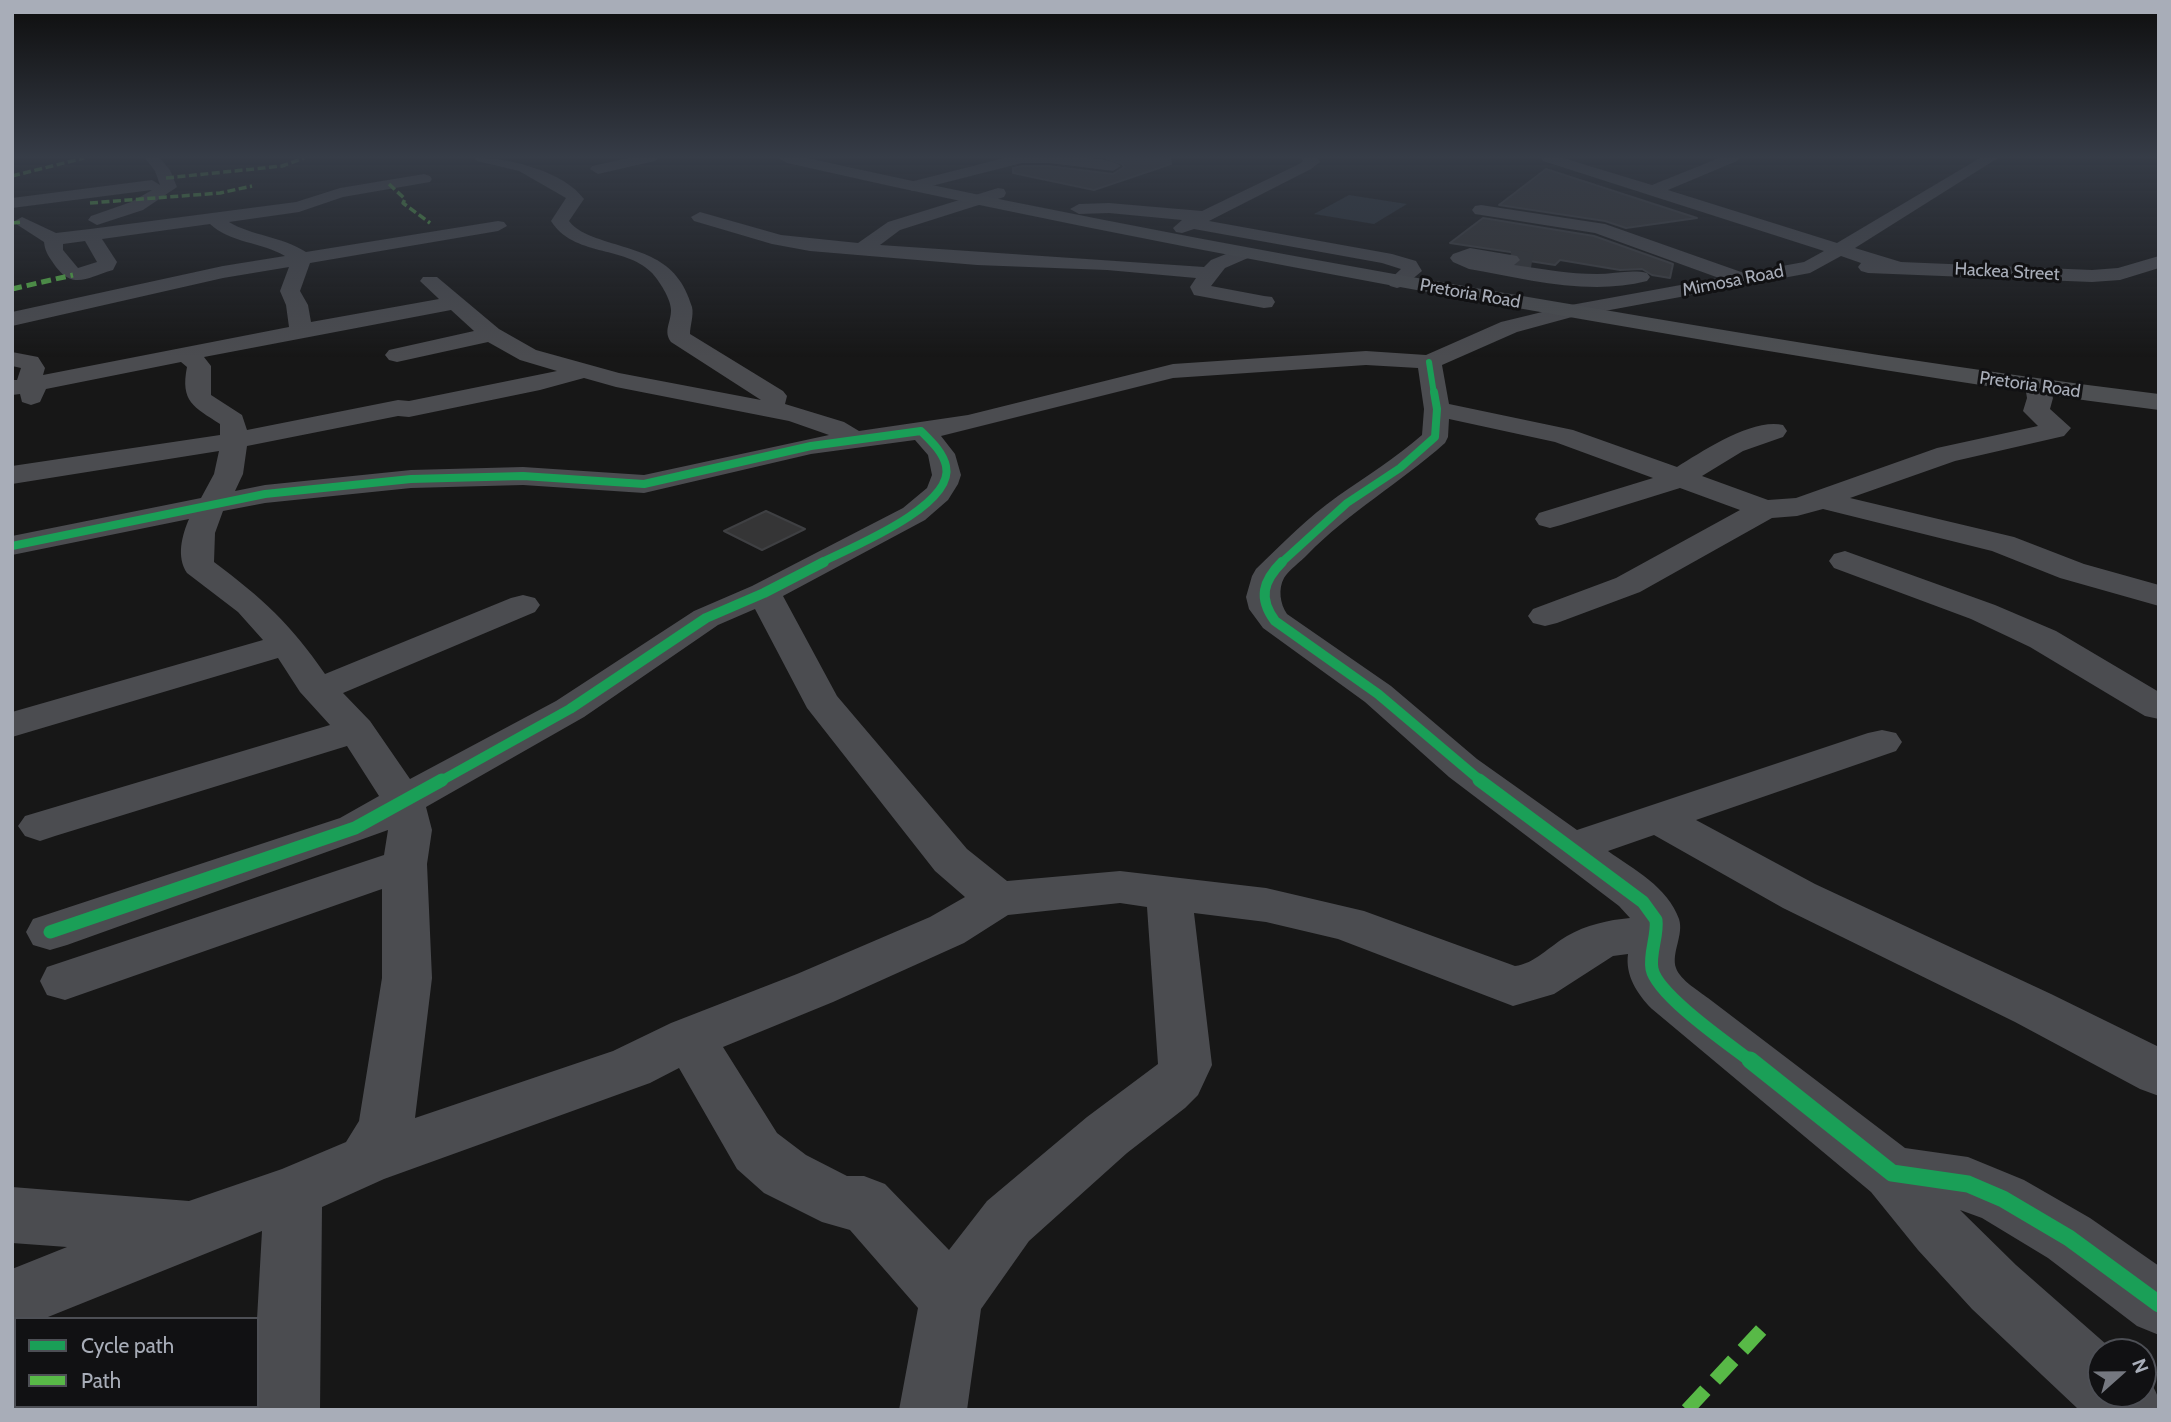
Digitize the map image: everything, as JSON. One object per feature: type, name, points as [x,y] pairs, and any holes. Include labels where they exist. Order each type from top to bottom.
[{"type":"main road","name":"Pretoria Road","points":[[1164,224],[1184,227],[1241,254],[1606,305],[1950,359],[2159,386]]},
{"type":"main road","name":"Pretoria Road","points":[[1169,224],[1571,311],[2037,386],[2159,402]]},
{"type":"street","points":[[47,235],[85,224]]},
{"type":"street","points":[[17,229],[47,235],[90,236],[175,224]]},
{"type":"street","points":[[225,224],[229,231],[288,248],[299,268]]},
{"type":"street","points":[[561,224],[570,234],[653,263],[665,276],[682,309],[679,337],[774,396],[773,402],[766,408]]},
{"type":"street","points":[[729,224],[794,243],[1209,273]]},
{"type":"street","points":[[863,249],[899,224]]},
{"type":"street","points":[[1184,227],[1189,224]]},
{"type":"street","points":[[1575,224],[1599,228],[1744,279]]},
{"type":"street","points":[[1760,224],[1895,267]]},
{"type":"street","name":"Mimosa Road","points":[[1429,362],[1509,327],[1571,311],[1810,267],[1880,224]]},
{"type":"street","points":[[299,268],[498,226]]},
{"type":"street","points":[[47,235],[54,251],[73,275],[106,266],[107,262],[90,236]]},
{"type":"street","points":[[1241,254],[1218,264],[1209,273],[1199,288],[1200,291],[1264,302]]},
{"type":"street","points":[[1510,260],[1470,254],[1460,258],[1469,263],[1580,281],[1623,280],[1704,265]]},
{"type":"street","points":[[12,319],[154,286],[394,259]]},
{"type":"street","points":[[2120,274],[2159,262]]},
{"type":"street","points":[[1539,265],[1623,280]]},
{"type":"street","name":"Hackea Street","points":[[1810,267],[1895,267],[2092,276],[2120,274]]},
{"type":"street","points":[[299,268],[290,290],[301,331]]},
{"type":"street","points":[[2120,274],[2159,278]]},
{"type":"street","points":[[430,281],[491,334],[528,355],[616,380],[766,408],[818,421],[853,439]]},
{"type":"street","points":[[20,387],[454,303]]},
{"type":"street","points":[[12,338],[93,321]]},
{"type":"street","points":[[397,355],[491,334]]},
{"type":"street","points":[[188,356],[199,366],[195,390],[197,397],[233,421],[233,458],[199,526],[196,552],[198,565],[250,604],[287,643],[319,690],[356,730],[403,800],[410,830],[405,864],[407,978],[386,1126],[366,1160]]},
{"type":"street","points":[[12,546],[276,492],[424,479],[523,476],[644,484],[811,446],[968,423],[1173,371],[1355,358],[1429,362],[1437,409],[1435,438],[1400,468],[1347,503],[1268,576],[1263,597],[1266,609],[1275,621],[1378,694],[1463,768],[1625,885],[1645,904],[1659,926],[1651,964],[1654,975],[1665,989],[1690,1013],[1892,1173],[1939,1230],[1994,1287],[2087,1371]]},
{"type":"street","points":[[12,359],[30,362],[33,368],[20,387]]},
{"type":"street","points":[[13,477],[232,441],[398,408],[409,410],[540,383],[584,371]]},
{"type":"street","points":[[1437,409],[1563,436],[1765,509],[1797,507],[1947,454],[2056,430],[2058,428],[2035,411],[2040,398],[2037,386]]},
{"type":"street","points":[[12,409],[27,403],[34,389],[20,387]]},
{"type":"street","points":[[50,932],[355,828],[570,709],[706,618],[764,593],[888,530],[933,501],[943,489],[948,472],[946,461],[921,431]]},
{"type":"street","points":[[1550,519],[1617,501],[1681,477],[1732,445],[1774,431]]},
{"type":"street","points":[[1822,500],[2003,544],[2073,570],[2159,596]]},
{"type":"street","points":[[1545,616],[1628,585],[1765,509]]},
{"type":"street","points":[[1845,561],[1983,612],[2043,639],[2159,708]]},
{"type":"street","points":[[764,593],[820,700],[951,860],[998,899]]},
{"type":"street","points":[[319,690],[523,605]]},
{"type":"street","points":[[12,725],[287,643]]},
{"type":"street","points":[[40,826],[356,730]]},
{"type":"street","points":[[1573,847],[1882,742]]},
{"type":"street","points":[[1658,818],[1799,897],[2033,1008],[2159,1073]]},
{"type":"street","points":[[65,981],[405,864]]},
{"type":"street","points":[[12,1300],[189,1229],[293,1192],[366,1160],[631,1067],[689,1038],[815,988],[935,935],[998,899],[1120,887],[1285,909],[1347,923],[1513,986],[1536,981],[1594,944],[1609,938],[1656,934]]},
{"type":"street","points":[[933,1410],[951,1298],[1009,1221],[1107,1135],[1166,1092],[1179,1079],[1185,1065],[1168,893]]},
{"type":"street","points":[[689,1038],[757,1151],[785,1174],[843,1203],[864,1203],[951,1298]]},
{"type":"street","points":[[1892,1173],[1968,1184],[2003,1199],[2068,1238],[2159,1304]]},
{"type":"street","points":[[286,1410],[293,1192]]},
{"type":"street","points":[[12,1215],[189,1229]]},
{"type":"building","points":[[1475,224],[1522,224],[1594,236],[1673,264],[1670,278],[1652,275],[1642,269],[1620,270],[1560,260],[1555,265],[1523,260],[1517,253],[1450,243]]},
{"type":"building","points":[[1615,224],[1652,224],[1626,228]]},
{"type":"building","points":[[766,511],[805,529],[762,550],[724,531]]},
{"type":"tunnel","points":[[1518,261],[1510,260],[1539,265]]},
{"type":"marked path","points":[[12,289],[73,275]]},
{"type":"marked path","points":[[1687,1410],[1764,1327]]},
{"type":"cycle path","points":[[1429,362],[1437,409],[1435,437],[1400,468],[1347,503],[1311,533],[1268,576],[1263,597],[1266,609],[1275,621],[1378,694],[1463,768],[1635,894],[1656,920],[1652,968],[1656,979],[1665,990],[1690,1013],[1892,1173],[1968,1184],[2003,1199],[2069,1238],[2159,1304]]},
{"type":"cycle path","points":[[12,546],[265,494],[411,479],[523,476],[644,484],[811,446],[921,431],[941,454],[947,475],[938,494],[914,514],[764,593],[706,618],[570,709],[355,828],[50,932]]}]
